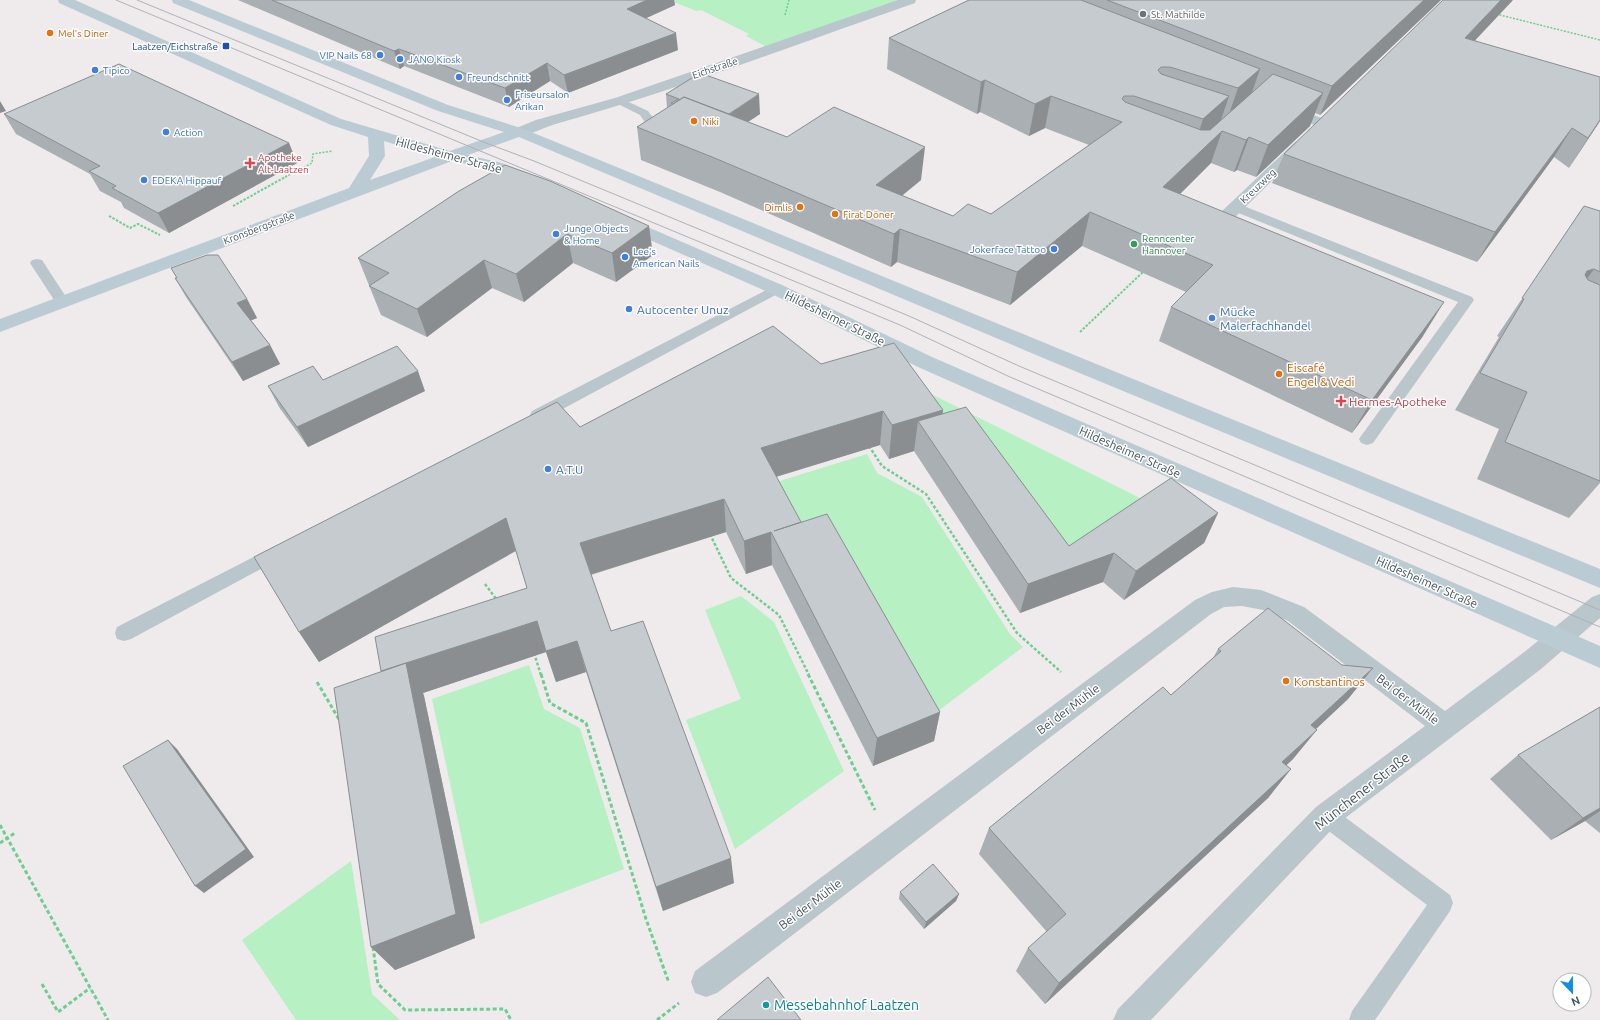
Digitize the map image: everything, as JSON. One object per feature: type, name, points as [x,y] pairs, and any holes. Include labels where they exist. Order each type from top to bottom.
[{"type":"main road","name":"Hildesheimer Straße","points":[[64,0],[336,122],[449,156],[496,166],[539,185]]},
{"type":"main road","points":[[178,0],[443,108],[519,132],[1055,355],[1600,579]]},
{"type":"main road","name":"Kronsbergstraße","points":[[0,326],[355,191],[519,132]]},
{"type":"main road","points":[[355,191],[377,156],[376,135]]},
{"type":"main road","name":"Hildesheimer Straße","points":[[611,216],[776,289],[925,362],[1600,657]]},
{"type":"street","name":"Eichstraße","points":[[519,132],[547,121],[620,101],[910,0]]},
{"type":"street","points":[[1274,104],[1322,123]]},
{"type":"street","name":"Kreuzweg","points":[[1210,232],[1334,112]]},
{"type":"street","name":"Bei der Mühle","points":[[706,982],[1203,607],[1222,598],[1247,596],[1270,601],[1296,614],[1445,726]]},
{"type":"street","name":"Münchener Straße","points":[[1129,1020],[1326,816],[1558,639],[1600,604]]},
{"type":"lane","points":[[620,101],[644,113],[660,135],[648,142]]},
{"type":"lane","points":[[1236,207],[1467,300],[1367,439]]},
{"type":"lane","points":[[37,263],[62,303]]},
{"type":"lane","points":[[524,422],[776,289]]},
{"type":"lane","points":[[124,633],[292,544]]},
{"type":"lane","points":[[1326,816],[1442,902],[1361,1020]]},
{"type":"path","points":[[1495,13],[1600,40]]},
{"type":"path","points":[[231,207],[312,163],[313,154],[334,150]]},
{"type":"path","points":[[109,216],[130,228],[138,224],[164,236]]},
{"type":"path","points":[[1055,355],[1148,268]]},
{"type":"path","points":[[866,441],[882,466],[926,494],[1017,633],[1087,695]]},
{"type":"path","points":[[709,531],[731,578],[779,615],[892,842]]},
{"type":"path","points":[[485,584],[497,601],[504,600]]},
{"type":"path","points":[[534,651],[550,703],[586,723],[646,919],[672,990]]},
{"type":"path","points":[[317,682],[342,725]]},
{"type":"path","points":[[0,825],[108,1020]]},
{"type":"path","points":[[0,843],[16,833]]},
{"type":"path","points":[[372,944],[378,984],[405,1010],[505,1009],[511,1020]]},
{"type":"path","points":[[42,984],[58,1012],[90,988]]},
{"type":"path","points":[[674,998],[677,1005]]},
{"type":"green space","points":[[669,0],[901,0],[765,46],[746,36],[749,34],[701,10],[696,11]]},
{"type":"green space","points":[[909,383],[1152,504],[1062,561],[944,433]]},
{"type":"green space","points":[[867,454],[877,473],[922,497],[1010,634],[1023,647],[929,718],[805,545],[770,484]]},
{"type":"green space","points":[[741,596],[774,622],[844,771],[735,849],[686,720],[741,699],[705,610]]},
{"type":"green space","points":[[529,665],[544,709],[580,728],[624,869],[480,924],[432,699]]},
{"type":"green space","points":[[351,861],[372,994],[400,1020],[296,1020],[242,940]]},
{"type":"building","points":[[272,0],[647,0],[627,9],[676,33],[564,75],[547,63],[505,88],[399,49],[394,51]]},
{"type":"building","points":[[969,0],[1081,0],[1260,69],[1238,88],[1170,67],[1161,67],[1158,70],[1161,74],[1229,96],[1203,119],[1134,96],[1124,96],[1122,99],[1125,102],[1201,130],[1210,130],[1273,74],[1323,93],[1268,145],[1249,137],[1246,140],[1222,131],[1163,187],[1444,302],[1372,400],[1171,307],[1213,265],[1090,212],[1017,272],[900,229],[894,234],[717,159],[637,127],[684,97],[787,137],[834,107],[925,147],[876,185],[953,216],[968,204],[991,214],[1122,122],[1051,96],[1035,104],[985,80],[981,82],[889,38]]},
{"type":"building","points":[[1107,0],[1424,0],[1332,86]]},
{"type":"building","points":[[1443,0],[1501,0],[1465,38],[1600,77],[1600,120],[1588,138],[1572,128],[1495,232],[1284,154]]},
{"type":"building","points":[[119,64],[289,143],[158,213],[112,188],[116,186],[89,171],[100,166],[4,114]]},
{"type":"building","points":[[700,73],[759,94],[729,114],[684,97],[673,104],[671,103],[679,99],[666,94]]},
{"type":"building","points":[[505,165],[550,181],[649,226],[612,253],[567,234],[516,274],[484,260],[417,309],[369,286],[389,273],[358,258],[459,191]]},
{"type":"building","points":[[1584,206],[1600,211],[1600,272],[1594,269],[1587,271],[1585,275],[1588,280],[1600,285],[1600,481],[1505,442],[1527,392],[1480,373],[1524,299],[1522,298]]},
{"type":"building","points":[[207,255],[218,255],[247,299],[237,303],[270,345],[232,362],[175,278],[177,278],[171,268]]},
{"type":"building","points":[[773,326],[821,364],[894,343],[943,410],[892,425],[883,411],[761,448],[801,522],[774,531],[827,514],[940,712],[877,738],[771,532],[744,541],[724,499],[580,543],[611,631],[643,621],[731,858],[656,887],[577,641],[546,651],[537,621],[381,671],[375,637],[527,588],[506,518],[299,632],[254,557],[557,402],[580,427]]},
{"type":"building","points":[[397,346],[418,371],[297,427],[268,386],[313,366],[323,380]]},
{"type":"building","points":[[966,407],[1069,546],[1171,478],[1218,513],[1136,571],[1114,553],[1028,584],[918,421]]},
{"type":"building","points":[[1268,608],[1342,665],[1373,668],[1311,725],[1317,730],[1282,762],[1291,769],[1059,983],[1028,948],[1066,914],[989,828],[1163,687],[1171,695],[1221,651],[1218,649]]},
{"type":"building","points":[[406,663],[456,914],[371,947],[334,688]]},
{"type":"building","points":[[1600,707],[1600,808],[1583,818],[1518,755]]},
{"type":"building","points":[[168,740],[246,849],[195,886],[123,766]]},
{"type":"building","points":[[933,864],[959,894],[926,922],[900,892]]},
{"type":"building","points":[[768,977],[801,1020],[717,1020]]},
{"type":"tram line","points":[[116,0],[900,325],[1010,377],[1600,627]]},
{"type":"tram line","points":[[137,0],[486,143],[534,161],[909,316],[1019,366],[1600,610]]},
{"type":"place","name":"St. Mathilde","points":[[1143,14]]},
{"type":"place","name":"Mel's Diner","points":[[50,33]]},
{"type":"place","name":"Laatzen/Eichstraße","points":[[226,46]]},
{"type":"place","name":"VIP Nails 68","points":[[380,55]]},
{"type":"place","name":"JANO Kiosk","points":[[400,59]]},
{"type":"place","name":"Tipico","points":[[95,70]]},
{"type":"place","name":"Freundschnitt","points":[[459,77]]},
{"type":"place","name":"Friseursalon Arikan","points":[[507,100]]},
{"type":"place","name":"Niki","points":[[694,121]]},
{"type":"place","name":"Action","points":[[166,132]]},
{"type":"place","name":"Apotheke Alt-Laatzen","points":[[250,163]]},
{"type":"place","name":"EDEKA Hippauf","points":[[144,180]]},
{"type":"place","name":"Dimlis","points":[[800,207]]},
{"type":"place","name":"Firat Döner","points":[[835,214]]},
{"type":"place","name":"Junge Objects & Home","points":[[556,234]]},
{"type":"place","name":"Renncenter Hannover","points":[[1134,244]]},
{"type":"place","name":"Jokerface Tattoo","points":[[1054,249]]},
{"type":"place","name":"Lee's American Nails","points":[[625,257]]},
{"type":"place","name":"Autocenter Unuz","points":[[629,309]]},
{"type":"place","name":"Mücke Malerfachhandel","points":[[1212,318]]},
{"type":"place","name":"Eiscafé Engel & Vedi","points":[[1279,374]]},
{"type":"place","name":"Hermes-Apotheke","points":[[1341,401]]},
{"type":"place","name":"A.T.U","points":[[548,469]]},
{"type":"place","name":"Konstantinos","points":[[1286,681]]},
{"type":"place","name":"Messebahnhof Laatzen","points":[[766,1005]]}]
